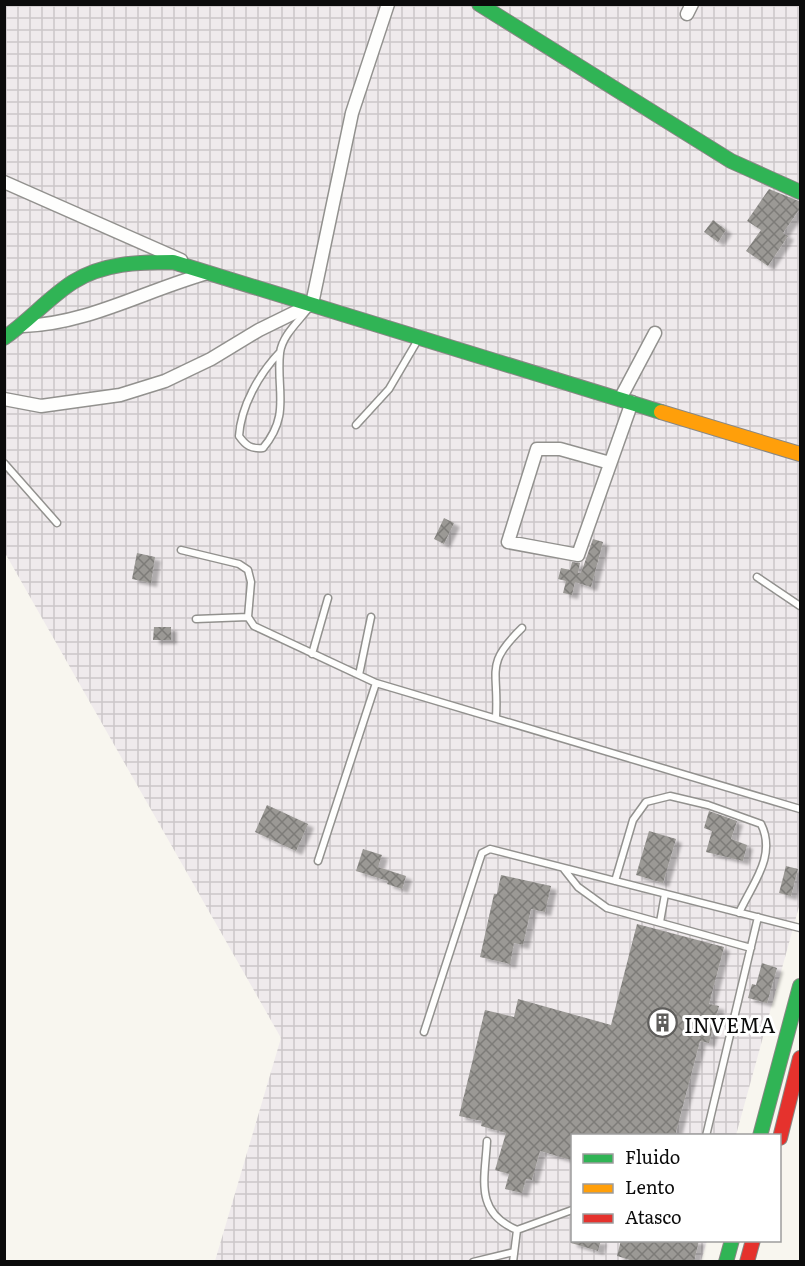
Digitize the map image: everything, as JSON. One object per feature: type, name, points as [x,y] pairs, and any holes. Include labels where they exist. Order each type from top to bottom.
[{"type":"street","points":[[312,304],[352,113],[388,4]]},
{"type":"street","points":[[479,4],[731,161],[801,192]]},
{"type":"street","points":[[4,182],[209,273]]},
{"type":"street","points":[[4,338],[23,326],[63,288],[81,276],[111,267],[140,262],[173,262],[801,454]]},
{"type":"street","points":[[23,326],[51,325],[99,312],[175,282],[209,273]]},
{"type":"street","points":[[4,399],[41,406],[120,395],[165,381],[211,359],[259,330],[312,304]]},
{"type":"street","points":[[610,464],[560,449],[537,449],[508,542],[578,555],[610,464],[626,400],[655,333]]},
{"type":"street","points":[[761,1134],[801,986]]},
{"type":"street","points":[[781,1134],[801,1058]]},
{"type":"street","points":[[726,1262],[731,1242]]},
{"type":"street","points":[[747,1262],[752,1242]]},
{"type":"lane","points":[[280,352],[280,417],[270,440],[262,448],[253,449],[246,445],[239,436],[240,422],[263,373],[280,352],[287,335],[312,304]]},
{"type":"lane","points":[[356,425],[388,389],[419,337]]},
{"type":"lane","points":[[4,463],[57,523]]},
{"type":"lane","points":[[181,550],[239,564],[248,570],[251,582],[248,618],[254,626],[376,683],[801,809]]},
{"type":"lane","points":[[757,577],[801,606]]},
{"type":"lane","points":[[312,654],[328,598]]},
{"type":"lane","points":[[359,675],[371,617]]},
{"type":"lane","points":[[196,619],[248,618]]},
{"type":"lane","points":[[496,717],[497,696],[494,670],[499,653],[522,628]]},
{"type":"lane","points":[[318,861],[376,683]]},
{"type":"lane","points":[[615,881],[633,820],[646,802],[670,796],[708,804],[761,824],[766,835],[767,855],[739,913]]},
{"type":"lane","points":[[424,1032],[482,853],[490,849],[801,928]]},
{"type":"lane","points":[[562,867],[578,887],[607,908],[751,948]]},
{"type":"lane","points":[[660,922],[665,894]]},
{"type":"lane","points":[[706,1134],[758,917]]},
{"type":"lane","points":[[486,1141],[484,1197],[491,1212],[501,1224],[517,1230],[571,1211]]},
{"type":"lane","points":[[513,1262],[517,1230]]},
{"type":"lane","points":[[473,1262],[514,1252]]},
{"type":"shaded area","points":[[4,5],[800,5],[800,903],[736,1134],[571,1134],[571,1242],[707,1242],[701,1261],[215,1261],[281,1038],[5,553]]},
{"type":"building","points":[[769,189],[801,202],[801,207],[783,233],[788,236],[768,266],[746,251],[761,230],[747,221]]},
{"type":"building","points":[[713,220],[726,230],[718,242],[704,232]]},
{"type":"building","points":[[444,518],[454,523],[444,544],[434,539]]},
{"type":"building","points":[[593,539],[603,542],[591,587],[575,582],[572,595],[563,593],[566,581],[558,579],[561,568],[570,570],[572,562],[580,563],[578,573],[581,573]]},
{"type":"building","points":[[137,553],[155,557],[151,583],[132,579]]},
{"type":"building","points":[[154,627],[171,627],[171,640],[153,640]]},
{"type":"building","points":[[267,805],[308,824],[296,851],[255,832]]},
{"type":"building","points":[[709,811],[737,821],[731,839],[747,845],[743,861],[706,852],[712,831],[704,828]]},
{"type":"building","points":[[649,831],[676,839],[663,883],[636,875]]},
{"type":"building","points":[[363,849],[382,855],[378,867],[406,876],[402,889],[387,884],[388,881],[356,871]]},
{"type":"building","points":[[786,866],[798,869],[791,896],[779,893]]},
{"type":"building","points":[[501,875],[551,886],[545,912],[531,909],[523,945],[514,943],[510,964],[480,957],[494,894],[497,894]]},
{"type":"building","points":[[637,924],[724,947],[709,1004],[719,1006],[709,1043],[700,1041],[676,1134],[571,1134],[571,1160],[540,1151],[532,1180],[526,1179],[522,1193],[505,1189],[509,1174],[495,1170],[506,1133],[481,1126],[482,1121],[459,1116],[485,1010],[514,1017],[518,999],[611,1025]]},
{"type":"building","points":[[762,963],[777,968],[767,1003],[748,998],[752,984],[756,985]]},
{"type":"building","points":[[571,1242],[600,1242],[598,1251]]},
{"type":"building","points":[[620,1242],[699,1242],[694,1262],[637,1262],[617,1256]]},
{"type":"traffic: fast","points":[[479,4],[731,161],[800,192]]},
{"type":"traffic: fast","points":[[4,338],[64,288],[96,271],[147,262],[173,262],[661,412]]},
{"type":"traffic: fast","points":[[761,1134],[800,986]]},
{"type":"traffic: fast","points":[[726,1262],[731,1242]]},
{"type":"traffic: slow","points":[[661,412],[800,454]]},
{"type":"traffic: jam","points":[[781,1134],[800,1058]]},
{"type":"traffic: jam","points":[[747,1262],[752,1242]]},
{"type":"place","name":"INVEMA","points":[[663,1023]]}]
